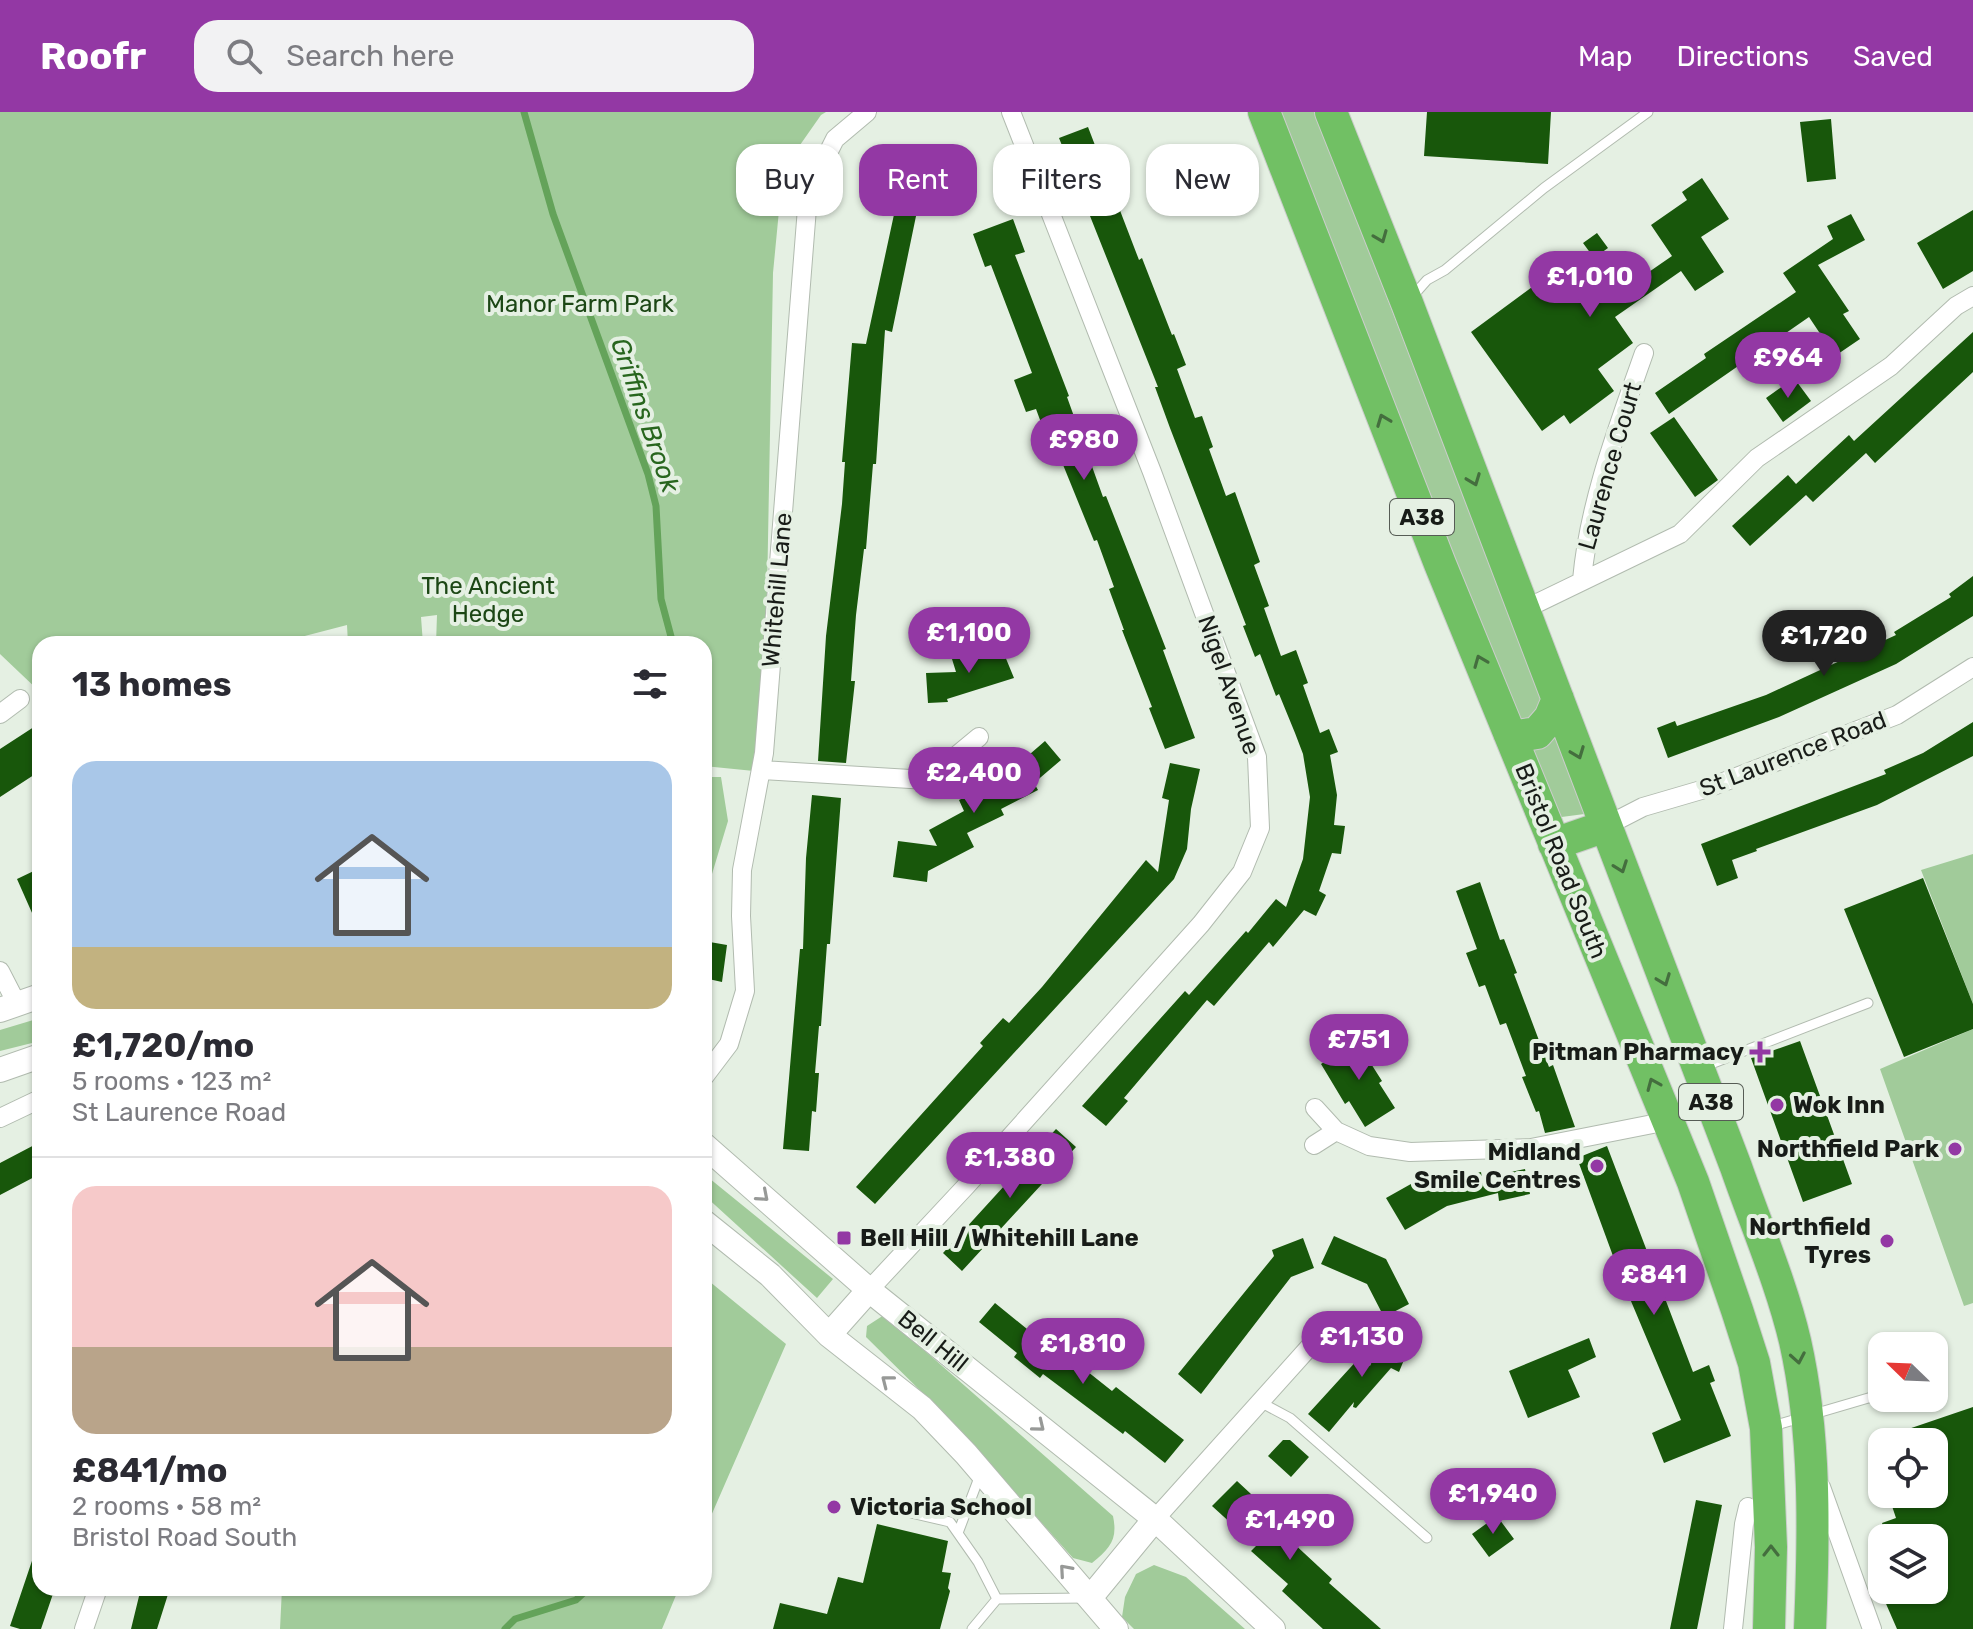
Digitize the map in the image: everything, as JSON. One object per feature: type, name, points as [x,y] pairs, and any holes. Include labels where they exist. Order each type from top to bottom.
[{"type":"highway","name":"Bristol Road South","points":[[1264,112],[1385,426],[1693,1182],[1754,1363],[1766,1428],[1771,1547],[1769,1629]]},
{"type":"highway","name":"A38","points":[[1331,112],[1558,699],[1782,1299],[1794,1340],[1806,1418],[1812,1500],[1810,1629]]},
{"type":"highway","points":[[1509,733],[1517,736],[1537,733],[1550,718],[1558,699]]},
{"type":"highway","points":[[1554,844],[1606,826]]},
{"type":"main road","points":[[0,1070],[32,1059]]},
{"type":"main road","name":"Bell Hill","points":[[712,1152],[869,1290],[1155,1519],[1273,1629]]},
{"type":"main road","points":[[712,1228],[770,1275],[829,1335],[922,1408],[982,1472],[1116,1629]]},
{"type":"main road","points":[[829,1335],[869,1290]]},
{"type":"main road","points":[[1090,1598],[1155,1519]]},
{"type":"street","name":"Whitehill Lane","points":[[712,1066],[729,1044],[745,991],[742,870],[761,770],[807,208],[815,179],[835,139],[867,112]]},
{"type":"street","name":"Nigel Avenue","points":[[869,1290],[1201,924],[1242,872],[1260,828],[1257,757],[1152,472],[1011,112]]},
{"type":"street","points":[[1523,610],[1680,534],[1757,458],[1891,366],[1956,306],[1973,296]]},
{"type":"street","name":"Laurence Court","points":[[1582,580],[1585,540],[1610,450],[1644,353]]},
{"type":"street","name":"St Laurence Road","points":[[1606,826],[1643,807],[1708,788],[1897,715],[1973,667]]},
{"type":"street","points":[[0,714],[20,699]]},
{"type":"street","points":[[761,770],[927,780],[979,737]]},
{"type":"street","points":[[0,971],[19,1003]]},
{"type":"street","points":[[0,1118],[32,1103]]},
{"type":"street","points":[[1315,1108],[1336,1131],[1369,1146],[1410,1152],[1531,1148],[1668,1121]]},
{"type":"street","points":[[1314,1145],[1336,1131]]},
{"type":"street","points":[[1155,1519],[1330,1324]]},
{"type":"street","points":[[1809,1455],[1872,1629]]},
{"type":"street","points":[[1733,1629],[1748,1507]]},
{"type":"street","points":[[84,1629],[95,1596]]},
{"type":"lane","points":[[1407,303],[1427,280],[1445,270],[1544,188],[1648,112]]},
{"type":"lane","points":[[1698,1069],[1868,1003]]},
{"type":"lane","points":[[1766,1428],[1868,1398]]},
{"type":"lane","points":[[1260,1402],[1290,1418],[1427,1538]]},
{"type":"lane","points":[[958,1533],[982,1472]]},
{"type":"lane","points":[[868,1503],[950,1522],[978,1562],[997,1599]]},
{"type":"lane","points":[[972,1629],[997,1599],[1090,1598]]},
{"type":"green space","points":[[0,112],[826,112],[801,144],[736,144],[736,216],[778,216],[773,273],[764,753],[754,771],[712,767],[712,636],[436,636],[437,615],[421,617],[422,636],[348,636],[347,625],[305,636],[32,636],[32,684],[0,654]]},
{"type":"green space","points":[[1280,112],[1315,112],[1542,697],[1543,708],[1524,723],[1508,712]]},
{"type":"green space","points":[[1560,732],[1592,813],[1554,818],[1525,746]]},
{"type":"green space","points":[[712,777],[721,777],[728,821],[712,874]]},
{"type":"green space","points":[[1973,854],[1973,1004],[1921,870]]},
{"type":"green space","points":[[32,1020],[32,1043],[0,1051],[0,1030]]},
{"type":"green space","points":[[1973,1029],[1973,1303],[1964,1306],[1880,1069]]},
{"type":"green space","points":[[712,1181],[833,1279],[817,1298],[712,1202]]},
{"type":"green space","points":[[712,1284],[786,1344],[712,1514]]},
{"type":"green space","points":[[884,1315],[1113,1516],[1113,1537],[1098,1558],[1092,1563],[1073,1558],[950,1420],[866,1337],[867,1326]]},
{"type":"green space","points":[[1154,1565],[1186,1577],[1245,1629],[1134,1629],[1122,1617],[1125,1597],[1136,1574]]},
{"type":"green space","points":[[282,1596],[676,1596],[662,1629],[280,1629]]},
{"type":"building","points":[[1427,112],[1551,112],[1548,164],[1424,156]]},
{"type":"building","points":[[1831,119],[1836,179],[1807,182],[1800,122]]},
{"type":"building","points":[[1088,127],[1095,144],[1061,144],[1059,138]]},
{"type":"building","points":[[1702,178],[1729,219],[1701,237],[1724,272],[1695,291],[1681,271],[1615,317],[1633,343],[1598,369],[1614,391],[1570,424],[1564,415],[1542,431],[1471,332],[1551,273],[1558,282],[1579,267],[1604,303],[1672,256],[1651,225],[1687,200],[1682,192]]},
{"type":"building","points":[[1973,210],[1973,271],[1943,289],[1917,243]]},
{"type":"building","points":[[1851,214],[1865,240],[1818,265],[1849,311],[1843,314],[1860,339],[1835,356],[1809,317],[1669,414],[1655,393],[1706,358],[1704,354],[1796,292],[1783,273],[1833,239],[1827,226]]},
{"type":"building","points":[[894,216],[916,216],[892,332],[885,330],[876,464],[873,464],[866,549],[856,615],[851,681],[855,681],[846,763],[818,761],[826,636],[842,504],[845,462],[842,462],[852,343],[866,344]]},
{"type":"building","points":[[1090,216],[1122,216],[1174,334],[1186,365],[1177,369],[1195,418],[1202,416],[1213,447],[1209,449],[1226,496],[1235,492],[1260,562],[1254,565],[1269,606],[1264,608],[1281,656],[1296,650],[1308,683],[1303,685],[1320,733],[1329,729],[1338,752],[1330,755],[1337,795],[1334,825],[1345,826],[1341,854],[1332,853],[1319,891],[1326,895],[1316,916],[1304,910],[1273,947],[1269,942],[1214,1006],[1207,1000],[1124,1098],[1128,1101],[1106,1126],[1082,1106],[1185,991],[1189,995],[1276,899],[1286,907],[1303,859],[1310,797],[1303,754],[1260,654],[1255,657],[1243,626],[1246,625],[1155,387],[1158,387]]},
{"type":"building","points":[[1013,219],[1025,252],[1015,255],[1069,396],[1103,497],[1106,496],[1166,649],[1163,650],[1195,738],[1165,749],[1122,630],[1109,589],[1114,587],[1097,540],[1094,541],[1055,445],[1050,447],[1036,409],[1026,412],[1014,380],[1032,373],[991,265],[985,267],[973,234]]},
{"type":"building","points":[[1597,233],[1608,248],[1594,258],[1583,243]]},
{"type":"building","points":[[1973,332],[1973,372],[1875,463],[1866,453],[1813,502],[1806,495],[1750,546],[1732,526],[1788,475],[1796,484],[1849,435],[1854,441]]},
{"type":"building","points":[[1794,378],[1811,401],[1783,422],[1766,398]]},
{"type":"building","points":[[1674,417],[1718,480],[1695,497],[1650,433]]},
{"type":"building","points":[[1973,576],[1973,616],[1896,664],[1779,717],[1668,758],[1657,728],[1675,721],[1677,726],[1766,695],[1896,635],[1894,632],[1951,597],[1949,594]]},
{"type":"building","points":[[1000,644],[1014,678],[947,699],[948,702],[928,703],[926,673],[956,672],[952,659]]},
{"type":"building","points":[[1973,722],[1973,756],[1877,805],[1732,860],[1738,878],[1717,886],[1701,844],[1886,774],[1884,770],[1923,753]]},
{"type":"building","points":[[32,728],[32,776],[0,797],[0,749]]},
{"type":"building","points":[[1045,741],[1061,760],[1034,783],[1038,790],[1001,809],[1004,815],[967,833],[974,847],[928,871],[927,882],[893,877],[898,841],[937,846],[929,830],[964,811],[959,800],[995,783],[991,775],[1030,754]]},
{"type":"building","points":[[1170,763],[1200,769],[1191,809],[1187,849],[1174,879],[875,1204],[856,1187],[983,1046],[980,1043],[1003,1018],[1009,1023],[1042,987],[1146,860],[1158,872],[1169,800],[1162,798]]},
{"type":"building","points":[[812,795],[841,798],[830,944],[827,944],[815,1073],[819,1073],[816,1112],[812,1111],[809,1151],[783,1149],[800,949],[803,949]]},
{"type":"building","points":[[32,872],[32,913],[17,879]]},
{"type":"building","points":[[1923,878],[1973,1004],[1973,1029],[1904,1057],[1844,909]]},
{"type":"building","points":[[1480,882],[1500,940],[1504,939],[1517,973],[1514,974],[1549,1067],[1553,1065],[1575,1127],[1545,1133],[1539,1111],[1536,1112],[1522,1077],[1526,1076],[1506,1023],[1500,1025],[1485,985],[1479,987],[1466,953],[1477,949],[1456,891]]},
{"type":"building","points":[[712,942],[727,945],[722,982],[712,980]]},
{"type":"building","points":[[1361,1038],[1372,1056],[1368,1059],[1382,1081],[1379,1083],[1395,1108],[1365,1127],[1349,1101],[1345,1104],[1321,1064]]},
{"type":"building","points":[[1800,1041],[1852,1184],[1803,1202],[1751,1058]]},
{"type":"building","points":[[1056,1129],[1076,1147],[962,1271],[943,1253]]},
{"type":"building","points":[[32,1146],[32,1178],[0,1195],[0,1163]]},
{"type":"building","points":[[1607,1146],[1693,1372],[1709,1365],[1715,1381],[1710,1383],[1731,1436],[1664,1463],[1652,1433],[1681,1420],[1620,1275],[1577,1158]]},
{"type":"building","points":[[1525,1169],[1530,1194],[1499,1201],[1498,1193],[1447,1206],[1405,1230],[1386,1198],[1418,1180],[1422,1187],[1481,1172],[1482,1178]]},
{"type":"building","points":[[1334,1236],[1386,1259],[1409,1304],[1384,1317],[1367,1284],[1321,1264]]},
{"type":"building","points":[[1303,1238],[1314,1268],[1291,1277],[1201,1394],[1178,1374],[1274,1256],[1272,1250]]},
{"type":"building","points":[[995,1303],[1070,1364],[1073,1360],[1112,1391],[1116,1387],[1184,1440],[1165,1463],[1125,1431],[1123,1434],[1043,1374],[1040,1378],[1014,1357],[1017,1353],[979,1322]]},
{"type":"building","points":[[1387,1327],[1413,1338],[1399,1372],[1391,1368],[1356,1408],[1353,1407],[1354,1402],[1329,1432],[1308,1414],[1360,1357],[1370,1366]]},
{"type":"building","points":[[1589,1338],[1596,1357],[1568,1370],[1580,1397],[1528,1418],[1509,1371]]},
{"type":"building","points":[[1973,1407],[1973,1629],[1897,1629],[1886,1604],[1948,1604],[1948,1524],[1882,1523],[1896,1518],[1893,1508],[1948,1508],[1948,1428],[1911,1428]]},
{"type":"building","points":[[1283,1440],[1290,1440],[1309,1457],[1291,1477],[1268,1456]]},
{"type":"building","points":[[1237,1481],[1279,1520],[1281,1517],[1298,1531],[1290,1540],[1332,1579],[1329,1583],[1381,1629],[1323,1629],[1282,1591],[1288,1584],[1251,1551],[1256,1546],[1212,1506]]},
{"type":"building","points":[[1696,1500],[1722,1505],[1697,1629],[1670,1629]]},
{"type":"building","points":[[1497,1516],[1514,1539],[1489,1557],[1472,1534]]},
{"type":"building","points":[[877,1524],[948,1541],[942,1572],[951,1573],[950,1591],[940,1629],[773,1629],[780,1603],[827,1614],[838,1577],[863,1583]]},
{"type":"building","points":[[32,1561],[32,1596],[52,1596],[41,1629],[10,1626]]},
{"type":"building","points":[[139,1596],[167,1596],[157,1629],[131,1629]]},
{"type":"waterway","name":"Griffins Brook","points":[[524,112],[553,214],[648,474],[656,506],[661,599],[671,636]]},
{"type":"waterway","points":[[505,1629],[515,1619],[580,1596]]},
{"type":"place","name":"Pitman Pharmacy","points":[[1760,1052]]},
{"type":"place","name":"Wok Inn","points":[[1777,1105]]},
{"type":"place","name":"Northfield Park","points":[[1955,1149]]},
{"type":"place","name":"Midland Smile Centres","points":[[1597,1166]]},
{"type":"place","name":"Bell Hill / Whitehill Lane","points":[[844,1238]]},
{"type":"place","name":"Northfield Tyres","points":[[1887,1241]]},
{"type":"place","name":"Victoria School","points":[[834,1507]]},
{"type":"park label","name":"Manor Farm Park","points":[[580,304]]},
{"type":"park label","name":"The Ancient Hedge","points":[[488,600]]}]
